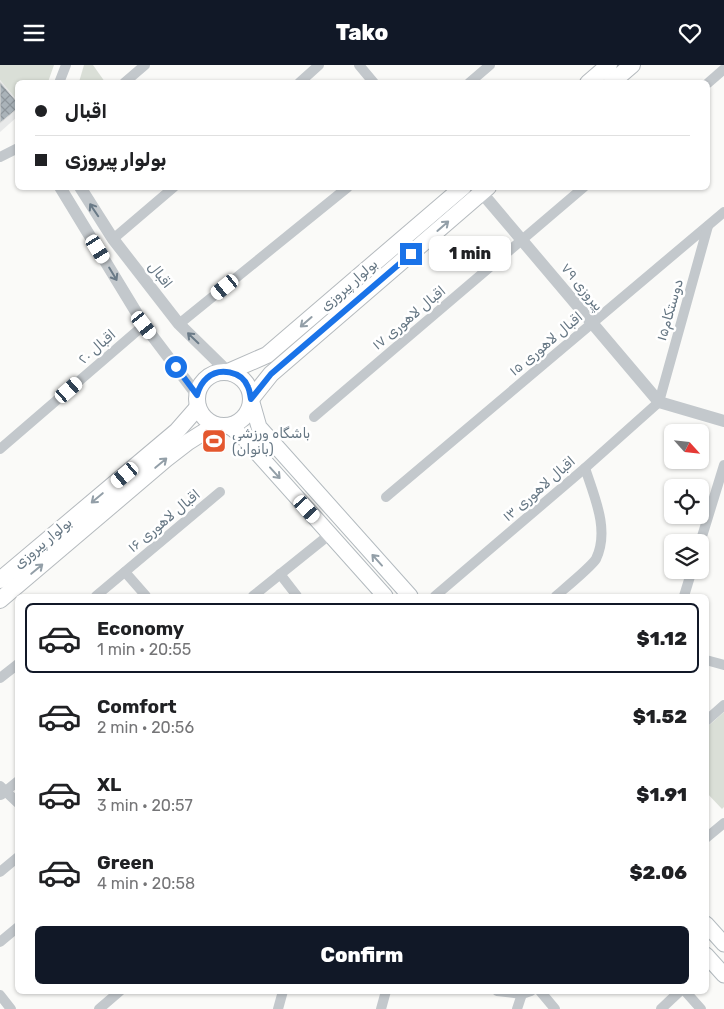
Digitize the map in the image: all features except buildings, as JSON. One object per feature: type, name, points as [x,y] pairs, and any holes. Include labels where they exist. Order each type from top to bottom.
[{"type":"main road","points":[[592,80],[609,65]]},
{"type":"main road","points":[[614,80],[632,65]]},
{"type":"main road","name":"بولوار پیروزی","points":[[228,372],[267,355],[460,190]]},
{"type":"main road","name":"بولوار پیروزی","points":[[251,399],[271,374],[485,190]]},
{"type":"main road","points":[[383,594],[242,436],[206,419],[197,401],[201,385],[208,377],[218,372],[228,372],[243,379],[248,387],[259,427],[408,594]]},
{"type":"main road","points":[[222,425],[238,423],[249,409],[251,399]]},
{"type":"main road","name":"بولوار پیروزی","points":[[0,580],[178,431],[197,401]]},
{"type":"main road","name":"بولوار پیروزی","points":[[0,600],[166,459],[188,442],[222,425]]},
{"type":"main road","points":[[709,928],[724,944]]},
{"type":"main road","points":[[709,958],[724,975]]},
{"type":"street","points":[[60,80],[66,65]]},
{"type":"street","points":[[128,80],[145,65]]},
{"type":"street","points":[[302,80],[319,65]]},
{"type":"street","points":[[359,65],[372,80]]},
{"type":"street","points":[[472,80],[490,65]]},
{"type":"street","points":[[710,81],[724,69]]},
{"type":"street","points":[[0,157],[15,150]]},
{"type":"street","points":[[62,190],[144,325],[197,401]]},
{"type":"street","name":"اقبال","points":[[82,190],[114,239],[179,324],[228,372]]},
{"type":"street","points":[[114,239],[171,190]]},
{"type":"street","points":[[179,324],[344,190]]},
{"type":"street","name":"پیروزی ۷۹","points":[[485,190],[522,240],[659,401]]},
{"type":"street","name":"اقبال لاهوری ۱۷","points":[[314,417],[580,190]]},
{"type":"street","name":"اقبال لاهوری ۱۵","points":[[386,497],[724,212]]},
{"type":"street","name":"دوستکام۱۵","points":[[659,401],[708,226]]},
{"type":"street","name":"اقبال ۲۰","points":[[0,449],[144,325]]},
{"type":"street","points":[[659,401],[724,421]]},
{"type":"street","name":"اقبال لاهوری ۱۳","points":[[437,594],[586,468],[659,401]]},
{"type":"street","points":[[703,534],[724,465]]},
{"type":"street","points":[[558,594],[595,560],[602,541],[601,517],[586,468]]},
{"type":"street","name":"اقبال لاهوری ۱۶","points":[[98,594],[220,492]]},
{"type":"street","points":[[255,594],[329,535]]},
{"type":"street","points":[[125,571],[144,594]]},
{"type":"street","points":[[280,574],[295,594]]},
{"type":"street","points":[[685,594],[689,579]]},
{"type":"street","points":[[709,661],[724,665]]},
{"type":"street","points":[[0,679],[15,666]]},
{"type":"street","points":[[709,718],[724,705]]},
{"type":"street","points":[[15,783],[2,791],[15,801]]},
{"type":"street","points":[[709,836],[724,823]]},
{"type":"street","points":[[0,872],[15,860]]},
{"type":"street","points":[[0,942],[15,930]]},
{"type":"street","points":[[99,1009],[116,994]]},
{"type":"street","points":[[278,1009],[282,994]]},
{"type":"street","points":[[381,1009],[385,994]]},
{"type":"street","points":[[517,1009],[526,994]]},
{"type":"street","points":[[543,994],[556,1009]]},
{"type":"street","points":[[660,1009],[677,994]]},
{"type":"street","points":[[688,994],[701,1009]]},
{"type":"street","points":[[0,995],[12,1009]]},
{"type":"shaded area","points":[[0,65],[54,65],[49,80],[15,80],[15,98],[0,80]]},
{"type":"shaded area","points":[[84,65],[93,65],[104,80],[80,80]]},
{"type":"shaded area","points":[[0,80],[15,97],[15,119],[0,132]]},
{"type":"shaded area","points":[[724,712],[724,807],[722,809],[709,795],[709,725]]},
{"type":"place","name":"باشگاه ورزشی (بانوان)","points":[[214,441]]},
{"type":"route","points":[[176,367],[197,395],[201,385],[208,377],[218,372],[228,372],[236,374],[243,379],[248,387],[251,399],[260,385],[271,374],[411,254]]}]
